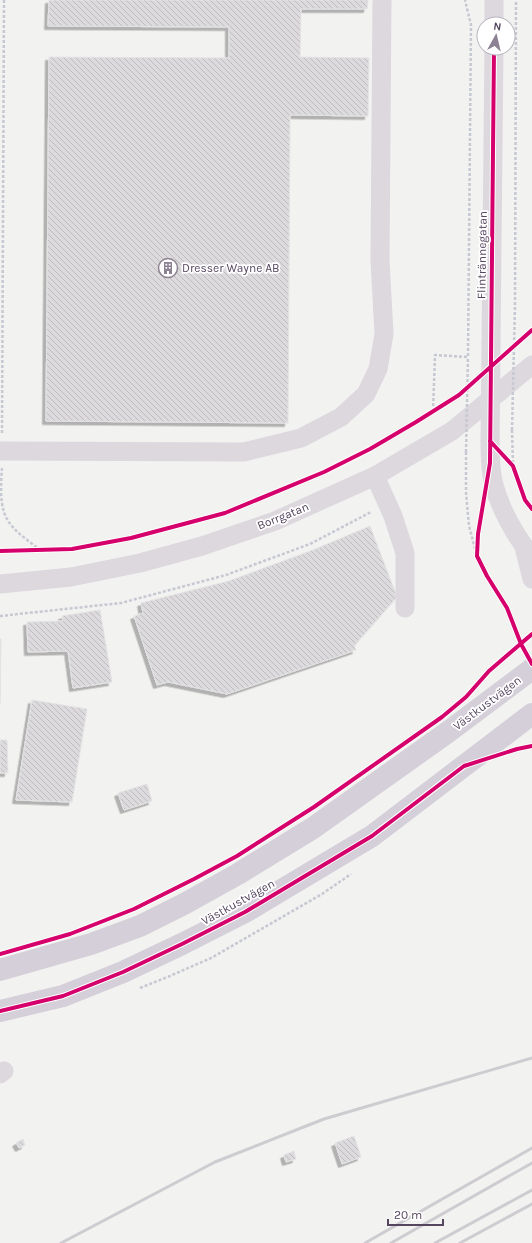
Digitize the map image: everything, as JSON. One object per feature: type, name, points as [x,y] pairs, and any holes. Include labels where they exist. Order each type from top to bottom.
[{"type":"main road","name":"Västkustvägen","points":[[0,970],[91,944],[140,926],[238,874],[313,828],[448,732],[532,669]]},
{"type":"main road","name":"Västkustvägen","points":[[0,1011],[63,996],[123,972],[245,912],[372,836],[532,714]]},
{"type":"street","points":[[1,451],[244,452],[301,438],[340,417],[366,394],[378,369],[384,334],[380,260],[382,0]]},
{"type":"street","points":[[494,0],[494,16]]},
{"type":"street","name":"Flintrännegatan","points":[[494,56],[490,463],[494,485],[506,516],[528,551],[532,580]]},
{"type":"street","name":"Borrgatan","points":[[0,584],[71,577],[140,563],[202,546],[275,521],[375,476],[452,431],[532,365]]},
{"type":"street","points":[[375,476],[405,552],[405,608]]},
{"type":"path","points":[[4,0],[2,493],[4,512],[10,524],[19,534],[40,550]]},
{"type":"path","points":[[466,0],[472,10]]},
{"type":"path","points":[[466,0],[471,25],[466,492],[469,526],[477,556]]},
{"type":"path","points":[[513,466],[512,430],[515,305],[516,0]]},
{"type":"path","points":[[432,412],[435,355],[468,357]]},
{"type":"path","points":[[490,441],[513,466]]},
{"type":"path","points":[[0,616],[121,603],[226,574],[310,544],[387,504]]},
{"type":"path","points":[[477,556],[478,541]]},
{"type":"building","name":"Dresser Wayne AB","points":[[49,0],[368,0],[367,9],[301,9],[300,57],[369,58],[368,116],[290,115],[288,423],[46,421],[49,57],[229,58],[229,27],[48,26]]},
{"type":"building","points":[[370,526],[397,597],[354,646],[356,650],[227,694],[168,682],[157,685],[134,616],[143,613],[141,603],[229,581],[313,550]]},
{"type":"building","points":[[100,610],[112,682],[73,688],[68,651],[28,652],[27,622],[63,621],[62,616]]},
{"type":"building","points":[[0,639],[1,639],[0,704]]},
{"type":"building","points":[[32,700],[87,709],[72,802],[16,800]]},
{"type":"building","points":[[0,740],[7,740],[8,773],[0,773]]},
{"type":"building","points":[[147,784],[152,801],[124,810],[118,793]]},
{"type":"building","points":[[354,1136],[361,1157],[342,1164],[335,1143]]},
{"type":"building","points":[[23,1139],[25,1145],[19,1148],[16,1143]]},
{"type":"building","points":[[294,1151],[296,1159],[286,1162],[284,1155]]},
{"type":"railway","points":[[61,1243],[215,1162],[324,1119],[532,1058]]},
{"type":"railway","points":[[365,1243],[532,1148]]},
{"type":"railway","points":[[391,1243],[532,1163]]},
{"type":"railway","points":[[435,1243],[532,1190]]},
{"type":"railway","points":[[460,1243],[532,1204]]},
{"type":"cycle path","points":[[494,56],[490,463],[478,534],[477,556],[487,576],[507,608],[521,644],[532,664]]},
{"type":"cycle path","points":[[0,551],[72,549],[131,538],[225,513],[324,472],[370,449],[459,395],[532,330]]},
{"type":"cycle path","points":[[490,441],[513,466],[525,500],[532,509]]},
{"type":"cycle path","points":[[0,954],[70,934],[134,909],[237,856],[314,807],[442,717],[466,697],[489,671],[532,634]]},
{"type":"cycle path","points":[[0,1011],[63,996],[123,972],[182,944],[245,912],[372,836],[464,766],[517,749],[532,746]]},
{"type":"place","name":"Dresser Wayne AB","points":[[168,268]]}]
